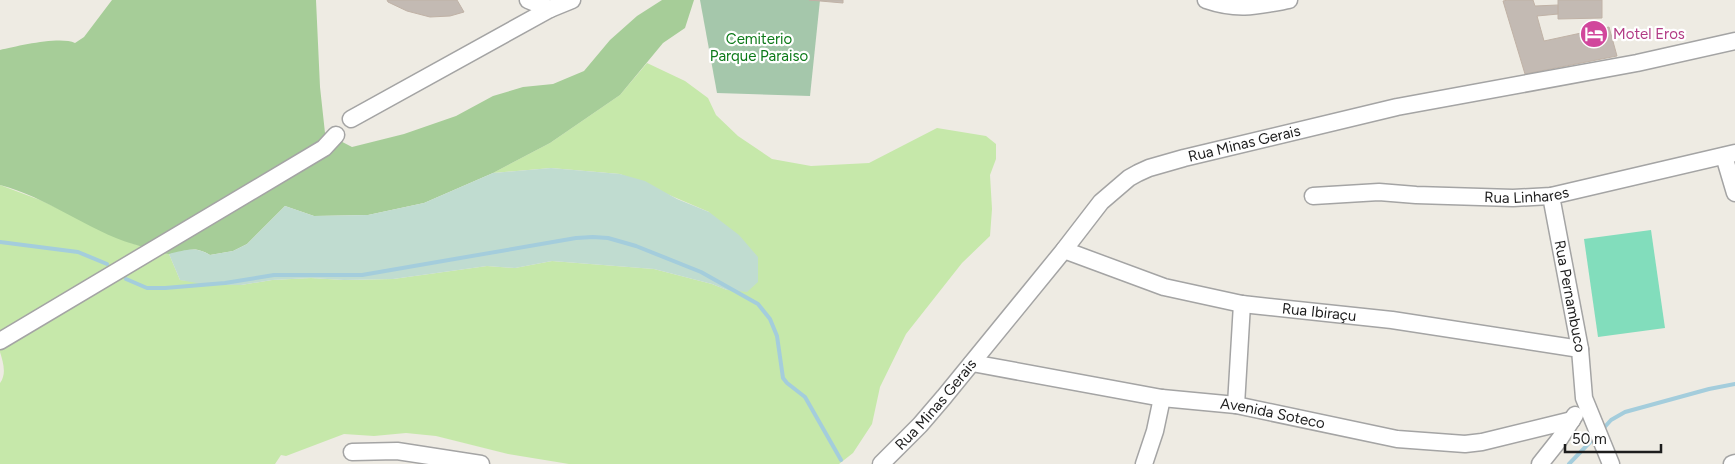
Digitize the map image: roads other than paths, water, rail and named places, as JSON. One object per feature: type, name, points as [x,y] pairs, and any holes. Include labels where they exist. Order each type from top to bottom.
[{"type":"street","points":[[528,0],[550,9]]},
{"type":"street","points":[[351,119],[550,9],[572,0]]},
{"type":"street","points":[[1206,0],[1223,6],[1244,7],[1289,0]]},
{"type":"street","name":"Rua Minas Gerais","points":[[881,464],[920,425],[972,363],[1064,250],[1100,202],[1129,178],[1149,168],[1396,107],[1637,63],[1735,41]]},
{"type":"street","points":[[0,340],[324,148],[336,135]]},
{"type":"street","points":[[1729,154],[1735,193]]},
{"type":"street","name":"Rua Linhares","points":[[1313,196],[1379,192],[1513,198],[1551,196],[1729,154]]},
{"type":"street","name":"Rua Pernambuco","points":[[1551,196],[1580,350],[1584,398],[1611,464]]},
{"type":"street","name":"Rua Ibiraçu","points":[[1064,250],[1164,287],[1242,304],[1392,320],[1580,350]]},
{"type":"street","points":[[1236,405],[1242,304]]},
{"type":"street","name":"Avenida Soteco","points":[[972,363],[1162,398],[1236,405],[1397,439],[1465,444],[1482,442],[1572,420]]},
{"type":"street","points":[[1144,464],[1155,431],[1162,398]]},
{"type":"street","points":[[1540,464],[1559,440],[1584,398]]},
{"type":"street","points":[[352,452],[397,451],[481,464]]},
{"type":"waterway","points":[[126,279],[147,288],[165,288],[225,283],[274,275],[362,275],[576,238],[608,238],[636,246],[701,272],[758,304],[770,319],[777,336],[783,378],[805,397],[841,460]]},
{"type":"waterway","points":[[0,242],[78,252],[107,264]]},
{"type":"waterway","points":[[1602,430],[1611,420],[1625,412],[1709,389],[1735,384]]},
{"type":"waterway","points":[[1569,464],[1595,437]]},
{"type":"place","name":"Motel Eros","points":[[1594,34]]},
{"type":"park label","name":"Cemiterio Parque Paraiso","points":[[759,48]]}]
